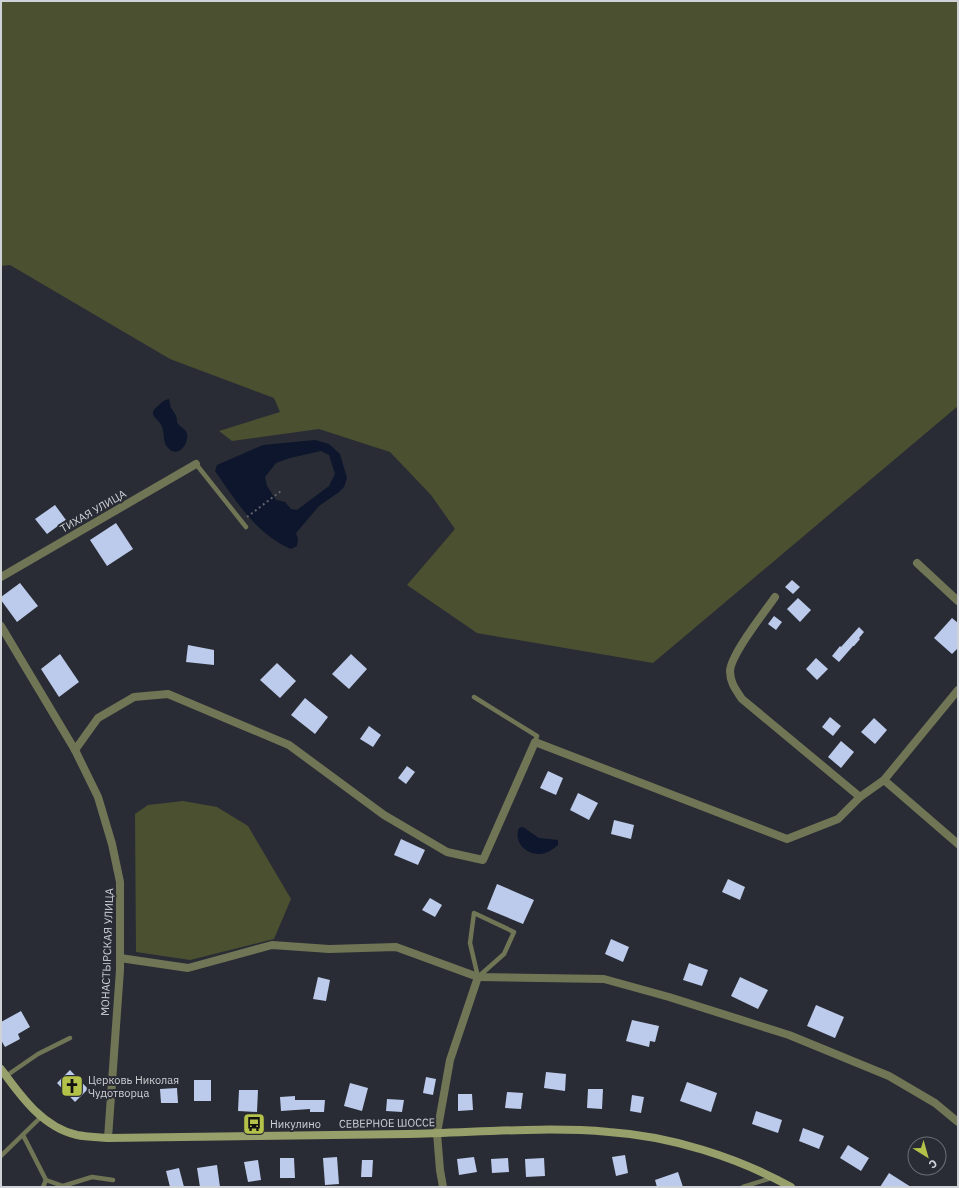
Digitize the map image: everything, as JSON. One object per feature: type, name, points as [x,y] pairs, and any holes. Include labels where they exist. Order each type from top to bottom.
[{"type":"main road","name":"СЕВЕРНОЕ ШОССЕ","points":[[1,1069],[22,1097],[41,1117],[58,1128],[76,1135],[108,1138],[555,1130],[609,1132],[657,1138],[710,1152],[773,1177],[790,1187]]},
{"type":"street","name":"ТИХАЯ УЛИЦА","points":[[1,577],[196,464]]},
{"type":"street","points":[[917,562],[958,601]]},
{"type":"street","points":[[775,597],[738,651],[730,670],[732,685],[742,699],[860,797]]},
{"type":"street","name":"МОНАСТЫРСКАЯ УЛИЦА","points":[[1,626],[75,750],[98,797],[112,844],[120,882],[120,958],[108,1138]]},
{"type":"street","points":[[75,750],[98,718],[134,697],[168,694],[289,745],[384,815],[447,852],[483,860],[535,742],[787,839],[838,819],[860,797],[884,780],[958,690]]},
{"type":"street","points":[[884,780],[958,844]]},
{"type":"street","points":[[120,958],[188,968],[272,945],[329,949],[396,947],[478,977],[604,979],[669,997],[789,1035],[889,1076],[935,1103],[958,1122]]},
{"type":"street","points":[[444,1187],[440,1170],[437,1133],[450,1060],[478,977]]},
{"type":"lane","points":[[196,464],[246,527]]},
{"type":"lane","points":[[474,697],[538,736],[535,742]]},
{"type":"lane","points":[[474,913],[514,932],[504,954],[478,977],[470,943],[474,913]]},
{"type":"lane","points":[[6,1076],[38,1054],[70,1038]]},
{"type":"lane","points":[[1,1156],[41,1117]]},
{"type":"lane","points":[[23,1135],[46,1180],[63,1186],[92,1177],[113,1180]]},
{"type":"lane","points":[[743,1187],[773,1177]]},
{"type":"lane","points":[[43,1187],[46,1180]]},
{"type":"path","points":[[240,521],[281,491]]},
{"type":"green space","points":[[1,1],[958,1],[958,406],[653,663],[477,633],[407,585],[455,529],[431,495],[390,452],[319,429],[232,441],[219,431],[280,412],[274,398],[170,359],[10,265],[1,266]]},
{"type":"green space","points":[[183,801],[217,807],[248,826],[291,899],[274,939],[190,960],[136,952],[135,814],[148,805]]},
{"type":"water","points":[[169,399],[171,407],[176,415],[177,422],[187,434],[185,445],[180,451],[176,452],[167,447],[164,441],[162,427],[153,414],[155,409],[163,401]]},
{"type":"water","points":[[315,440],[329,444],[340,454],[347,478],[344,487],[319,506],[296,533],[298,539],[297,546],[291,549],[267,535],[257,526],[239,505],[215,471],[217,465],[263,445]],"holes":[[[321,451],[329,455],[335,474],[329,486],[297,510],[291,509],[285,502],[276,500],[267,486],[265,477],[276,463],[290,458]]]},
{"type":"water","points":[[523,827],[539,838],[558,840],[558,845],[548,852],[541,854],[536,854],[526,850],[522,847],[518,839],[519,828]]},
{"type":"building","points":[[55,505],[66,520],[47,534],[35,519]]},
{"type":"building","points":[[116,523],[133,549],[107,566],[90,540]]},
{"type":"building","points":[[792,580],[800,587],[793,594],[785,587]]},
{"type":"building","points":[[20,583],[38,606],[17,622],[1,600],[1,597]]},
{"type":"building","points":[[798,598],[811,610],[800,622],[787,609]]},
{"type":"building","points":[[774,616],[782,622],[776,630],[768,624]]},
{"type":"building","points":[[952,618],[958,623],[958,648],[952,654],[934,638]]},
{"type":"building","points":[[859,627],[864,632],[859,638],[860,639],[839,662],[832,656]]},
{"type":"building","points":[[188,645],[214,650],[214,665],[186,662]]},
{"type":"building","points":[[60,654],[79,682],[59,697],[41,669]]},
{"type":"building","points":[[351,654],[367,669],[349,689],[332,674]]},
{"type":"building","points":[[816,658],[828,669],[817,680],[806,669]]},
{"type":"building","points":[[277,663],[296,681],[280,698],[260,680]]},
{"type":"building","points":[[305,698],[328,717],[315,734],[291,715]]},
{"type":"building","points":[[830,717],[841,726],[833,736],[822,727]]},
{"type":"building","points":[[874,718],[887,730],[875,744],[861,732]]},
{"type":"building","points":[[369,726],[381,735],[373,747],[360,739]]},
{"type":"building","points":[[841,741],[854,752],[841,768],[828,757]]},
{"type":"building","points":[[407,766],[415,772],[406,784],[398,778]]},
{"type":"building","points":[[548,771],[563,778],[556,795],[540,788]]},
{"type":"building","points":[[578,793],[598,803],[589,820],[570,810]]},
{"type":"building","points":[[614,820],[634,825],[631,839],[611,834]]},
{"type":"building","points":[[401,839],[425,850],[418,865],[394,855]]},
{"type":"building","points":[[728,879],[745,887],[740,900],[722,892]]},
{"type":"building","points":[[497,884],[534,900],[523,924],[487,909]]},
{"type":"building","points":[[430,898],[442,905],[435,917],[422,910]]},
{"type":"building","points":[[611,939],[629,947],[623,962],[605,954]]},
{"type":"building","points":[[689,963],[708,970],[702,986],[683,980]]},
{"type":"building","points":[[318,977],[330,980],[326,1001],[313,999]]},
{"type":"building","points":[[740,977],[768,990],[758,1009],[731,996]]},
{"type":"building","points":[[816,1005],[844,1017],[835,1038],[807,1026]]},
{"type":"building","points":[[21,1011],[30,1027],[18,1034],[20,1039],[5,1047],[1,1040],[1,1022]]},
{"type":"building","points":[[632,1020],[659,1026],[655,1042],[650,1041],[649,1047],[626,1041]]},
{"type":"building","name":"Церковь Николая Чудотворца","points":[[70,1070],[88,1089],[75,1102],[57,1083]]},
{"type":"building","points":[[546,1072],[566,1074],[565,1091],[544,1088]]},
{"type":"building","points":[[426,1077],[436,1079],[433,1095],[423,1093]]},
{"type":"building","points":[[194,1080],[211,1080],[211,1101],[194,1101]]},
{"type":"building","points":[[687,1082],[717,1093],[711,1112],[680,1101]]},
{"type":"building","points":[[350,1083],[368,1088],[362,1111],[344,1106]]},
{"type":"building","points":[[177,1088],[178,1103],[161,1103],[160,1089]]},
{"type":"building","points":[[588,1089],[603,1089],[602,1109],[587,1108]]},
{"type":"building","points":[[239,1090],[258,1090],[257,1112],[238,1111]]},
{"type":"building","points":[[507,1092],[523,1093],[521,1109],[505,1108]]},
{"type":"building","points":[[458,1094],[472,1094],[473,1110],[458,1111]]},
{"type":"building","points":[[632,1095],[644,1097],[641,1113],[630,1111]]},
{"type":"building","points":[[295,1096],[295,1100],[325,1100],[324,1112],[310,1112],[310,1109],[281,1111],[280,1097]]},
{"type":"building","points":[[387,1099],[404,1100],[402,1112],[386,1111]]},
{"type":"building","points":[[756,1111],[782,1120],[778,1133],[752,1124]]},
{"type":"building","points":[[803,1128],[824,1136],[819,1149],[799,1141]]},
{"type":"building","points":[[848,1145],[869,1158],[861,1171],[840,1158]]},
{"type":"building","points":[[625,1155],[628,1173],[616,1176],[612,1157]]},
{"type":"building","points":[[337,1157],[339,1184],[325,1185],[323,1158]]},
{"type":"building","points":[[474,1157],[477,1172],[459,1175],[457,1159]]},
{"type":"building","points":[[280,1158],[294,1158],[295,1178],[280,1178]]},
{"type":"building","points":[[508,1158],[509,1172],[492,1173],[491,1159]]},
{"type":"building","points":[[544,1158],[545,1176],[526,1177],[525,1159]]},
{"type":"building","points":[[258,1160],[261,1180],[248,1182],[244,1162]]},
{"type":"building","points":[[362,1160],[373,1160],[372,1177],[361,1177]]},
{"type":"building","points":[[217,1165],[220,1187],[200,1187],[197,1168]]},
{"type":"building","points":[[179,1168],[184,1187],[170,1187],[166,1171]]},
{"type":"building","points":[[678,1172],[683,1187],[657,1187],[655,1180]]},
{"type":"building","points":[[889,1173],[911,1187],[880,1187]]},
{"type":"place","name":"Церковь Николая Чудотворца","points":[[72,1086]]},
{"type":"place","name":"Никулино","points":[[254,1124]]}]
